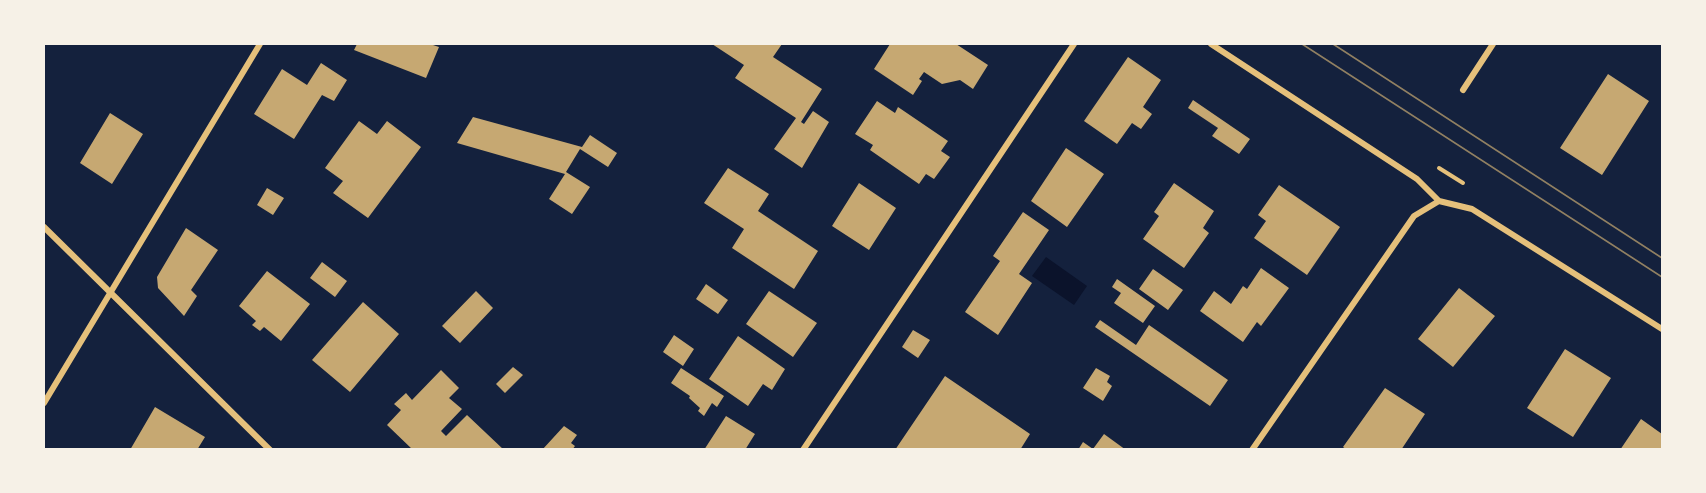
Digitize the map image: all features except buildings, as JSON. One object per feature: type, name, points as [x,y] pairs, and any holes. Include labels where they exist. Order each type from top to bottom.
[{"type":"street","points":[[44,403],[260,44]]},
{"type":"street","points":[[803,450],[1074,44]]},
{"type":"street","points":[[1211,44],[1417,178],[1438,201],[1472,209],[1662,330]]},
{"type":"street","points":[[1463,90],[1493,44]]},
{"type":"street","points":[[1252,450],[1414,216],[1438,201]]},
{"type":"street","points":[[44,227],[270,450]]},
{"type":"path","points":[[1438,167],[1467,186]]},
{"type":"water","points":[[1046,257],[1087,286],[1074,305],[1032,276]]},
{"type":"tram line","points":[[1302,44],[1662,277]]},
{"type":"tram line","points":[[1333,44],[1662,258]]}]
